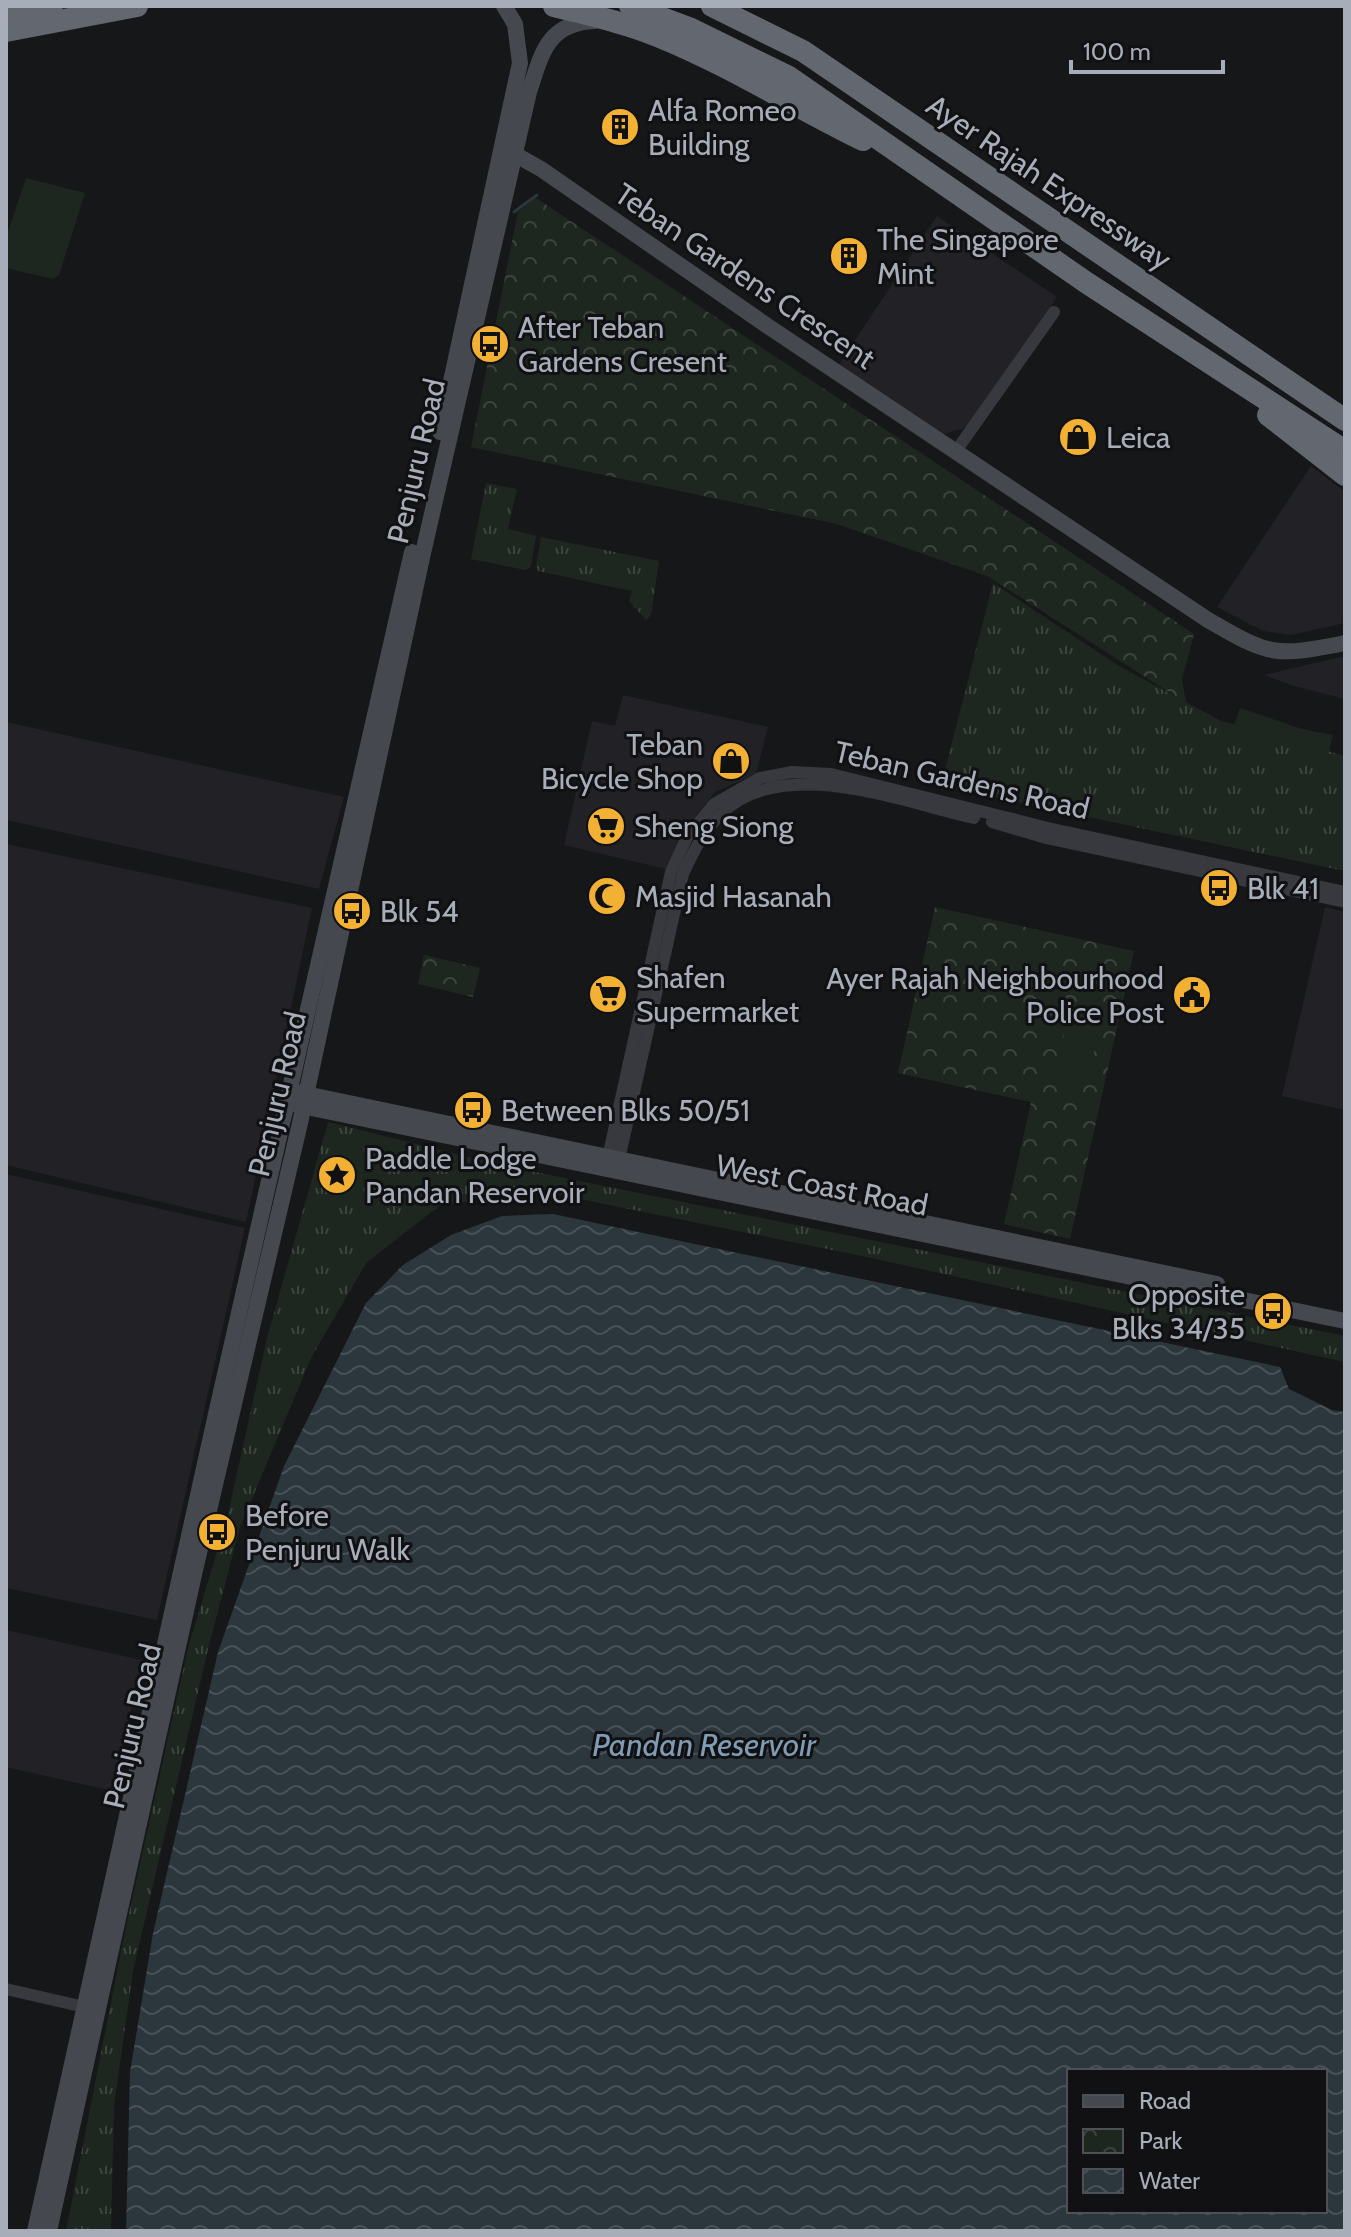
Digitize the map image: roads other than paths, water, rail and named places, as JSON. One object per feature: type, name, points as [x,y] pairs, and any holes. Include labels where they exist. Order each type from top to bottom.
[{"type":"highway","points":[[6,18],[52,6]]},
{"type":"highway","points":[[6,31],[137,6]]},
{"type":"highway","name":"Ayer Rajah Expressway","points":[[554,6],[621,13],[871,144],[884,144],[1087,283],[1345,451]]},
{"type":"highway","name":"Ayer Rajah Expressway","points":[[712,6],[803,51],[1345,420]]},
{"type":"highway","points":[[1187,348],[1320,458],[1345,475]]},
{"type":"main road","name":"Penjuru Road","points":[[410,586],[508,185],[520,52],[515,24],[504,6]]},
{"type":"main road","name":"Penjuru Road","points":[[35,2231],[91,2008],[509,151],[522,125],[529,92],[548,42],[572,22],[621,13]]},
{"type":"main road","points":[[508,185],[519,176],[541,169],[533,158],[522,125]]},
{"type":"main road","name":"Teban Gardens Crescent","points":[[509,151],[541,169],[769,327],[1208,620],[1246,642],[1279,653],[1345,643]]},
{"type":"main road","name":"West Coast Road","points":[[297,1098],[1345,1321]]},
{"type":"main road","name":"West Coast Road","points":[[612,1164],[1169,1273],[1345,1313]]},
{"type":"main road","name":"Penjuru Road","points":[[49,2231],[91,2008]]},
{"type":"street","points":[[956,451],[1054,312]]},
{"type":"street","name":"Teban Gardens Road","points":[[612,1164],[671,872],[687,837],[714,804],[760,778],[792,772],[831,774],[1047,833],[1345,902]]},
{"type":"street","name":"Teban Gardens Road","points":[[1047,833],[1345,892]]},
{"type":"street","points":[[6,1989],[91,2008]]},
{"type":"water","name":"Pandan Reservoir","points":[[553,1214],[1280,1367],[1289,1389],[1332,1410],[1345,1412],[1345,2231],[126,2231],[130,2072],[153,1933],[218,1652],[284,1466],[366,1303],[403,1265],[451,1235],[502,1216]]},
{"type":"waterway","points":[[514,212],[537,195]]},
{"type":"place","name":"Alfa Romeo Building","points":[[620,127]]},
{"type":"place","name":"The Singapore Mint","points":[[849,256]]},
{"type":"place","name":"After Teban Gardens Cresent","points":[[490,344]]},
{"type":"place","name":"Leica","points":[[1078,437]]},
{"type":"place","name":"Teban Bicycle Shop","points":[[731,761]]},
{"type":"place","name":"Sheng Siong","points":[[606,826]]},
{"type":"place","name":"Blk 41","points":[[1219,888]]},
{"type":"place","name":"Masjid Hasanah","points":[[607,896]]},
{"type":"place","name":"Blk 54","points":[[352,911]]},
{"type":"place","name":"Shafen Supermarket","points":[[608,994]]},
{"type":"place","name":"Ayer Rajah Neighbourhood Police Post","points":[[1192,995]]},
{"type":"place","name":"Between Blks 50/51","points":[[473,1110]]},
{"type":"place","name":"Paddle Lodge Pandan Reservoir","points":[[337,1175]]},
{"type":"place","name":"Opposite Blks 34/35","points":[[1273,1311]]},
{"type":"place","name":"Before Penjuru Walk","points":[[217,1532]]}]
